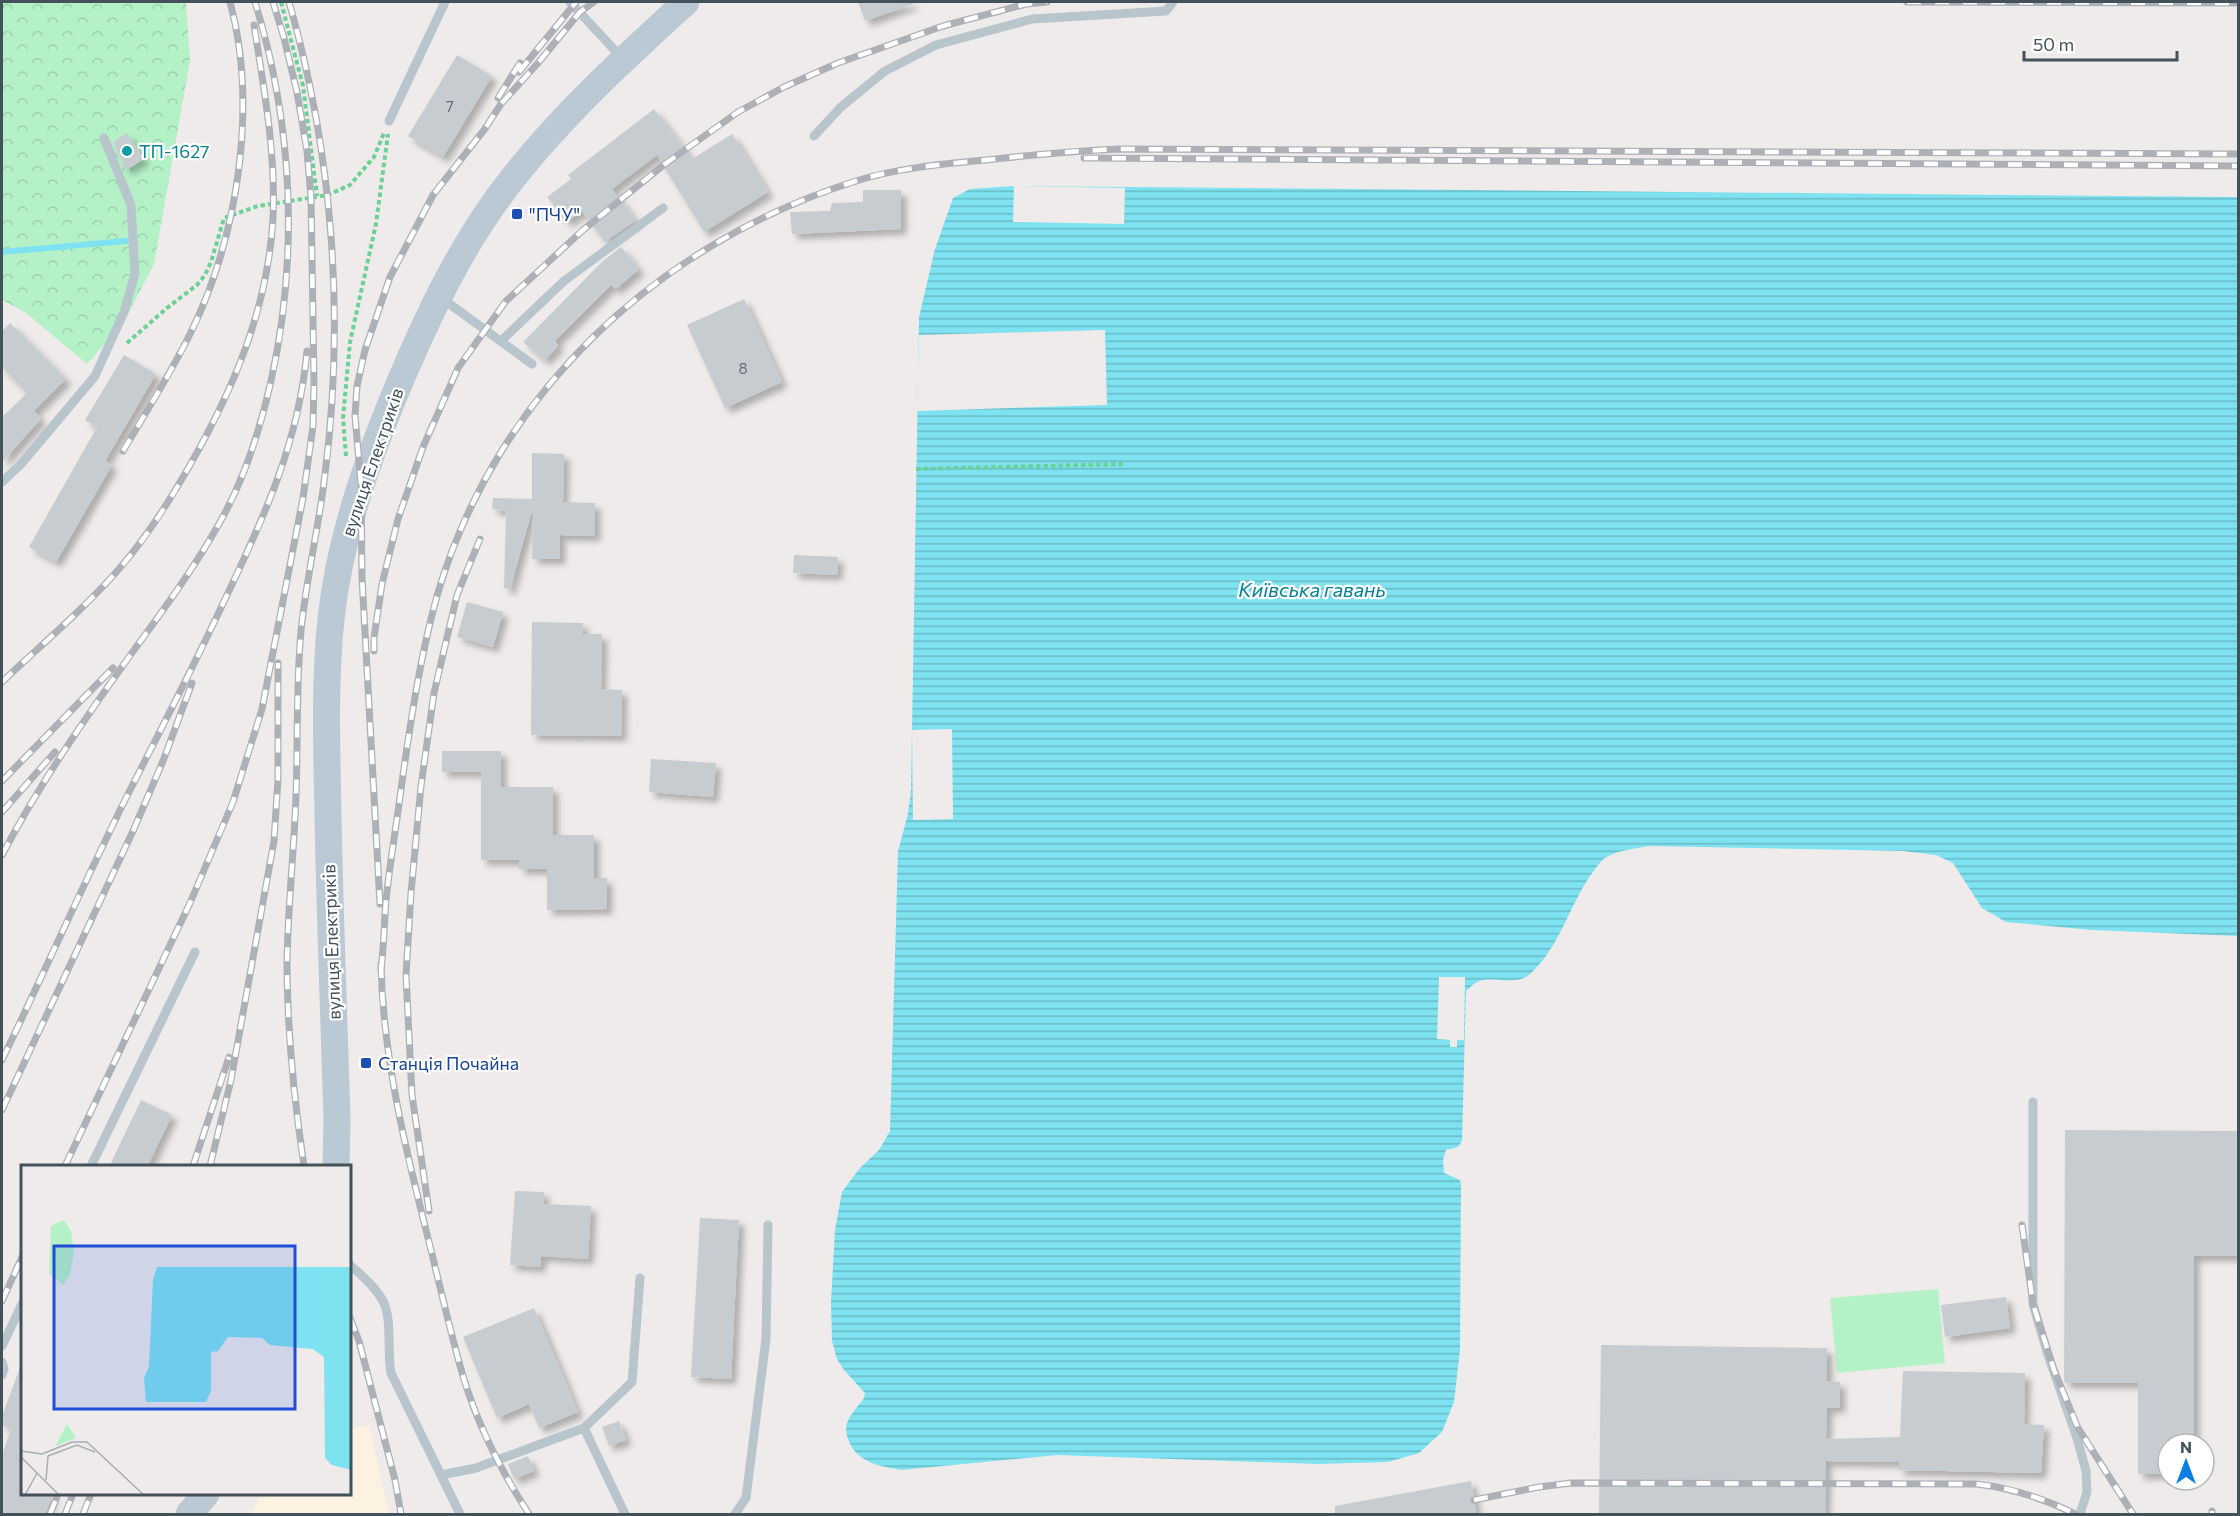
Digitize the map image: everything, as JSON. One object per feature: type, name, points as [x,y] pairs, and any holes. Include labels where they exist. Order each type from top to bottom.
[{"type":"street","name":"вулиця Електриків","points":[[336,1165],[326,720],[331,619],[346,534],[361,484],[379,433],[453,266],[512,179],[572,112],[623,60],[686,2]]},
{"type":"street","points":[[189,1515],[205,1495]]},
{"type":"street","points":[[210,1515],[219,1495]]},
{"type":"lane","points":[[389,121],[445,2]]},
{"type":"lane","points":[[570,2],[623,60]]},
{"type":"lane","points":[[814,136],[841,107],[885,71],[936,45],[1032,19],[1166,11],[1173,2]]},
{"type":"lane","points":[[2,482],[21,464],[95,376],[124,312],[135,273],[131,205],[104,138]]},
{"type":"lane","points":[[501,341],[564,281],[663,208]]},
{"type":"lane","points":[[438,296],[532,364]]},
{"type":"lane","points":[[92,1165],[195,952]]},
{"type":"lane","points":[[2033,1102],[2033,1304],[2048,1355],[2078,1438],[2086,1471],[2087,1492],[2080,1515]]},
{"type":"lane","points":[[735,1515],[746,1498],[766,1339],[768,1225]]},
{"type":"lane","points":[[351,1266],[368,1280],[384,1303],[391,1372],[460,1515]]},
{"type":"lane","points":[[441,1475],[476,1468],[584,1428],[632,1382],[640,1278]]},
{"type":"lane","points":[[2,1346],[21,1306]]},
{"type":"lane","points":[[2,1362],[4,1370],[2,1375]]},
{"type":"lane","points":[[584,1428],[625,1515]]},
{"type":"path","points":[[281,2],[303,87],[317,196]]},
{"type":"path","points":[[123,346],[197,285],[205,275],[224,218],[258,206],[328,195],[350,185],[374,157],[389,121]]},
{"type":"path","points":[[346,464],[343,418],[350,342],[376,224],[389,121]]},
{"type":"path","points":[[916,469],[1125,464]]},
{"type":"shaded area","points":[[369,1425],[389,1514],[250,1514],[261,1495],[351,1495],[351,1430]]},
{"type":"green space","points":[[2,2],[186,2],[190,61],[154,264],[124,322],[87,364],[26,313],[2,300]]},
{"type":"green space","points":[[1938,1289],[1945,1363],[1837,1373],[1830,1298]]},
{"type":"water","name":"Київська гавань","points":[[1014,186],[2238,197],[2238,936],[2092,930],[2006,922],[1982,908],[1953,863],[1936,855],[1903,851],[1649,846],[1615,853],[1603,860],[1590,876],[1549,952],[1530,974],[1518,980],[1483,980],[1466,991],[1462,1141],[1458,1147],[1446,1150],[1443,1160],[1444,1173],[1460,1180],[1461,1184],[1460,1350],[1454,1402],[1442,1432],[1419,1453],[1388,1462],[1318,1464],[1057,1455],[901,1470],[877,1465],[863,1458],[852,1447],[846,1428],[849,1418],[864,1398],[865,1393],[837,1359],[832,1341],[831,1302],[835,1230],[842,1192],[859,1169],[879,1150],[890,1131],[898,851],[908,814],[911,791],[919,317],[935,249],[953,198],[970,189]]},
{"type":"pier","points":[[1014,186],[1125,188],[1124,224],[1013,222]]},
{"type":"pier","points":[[1105,330],[1107,405],[917,411],[919,335]]},
{"type":"pier","points":[[952,729],[953,819],[913,820],[912,730]]},
{"type":"pier","points":[[1439,977],[1465,977],[1464,1040],[1457,1040],[1457,1047],[1450,1047],[1450,1040],[1437,1039]]},
{"type":"building","points":[[858,2],[913,2],[913,4],[865,21]]},
{"type":"building","points":[[457,55],[492,76],[443,157],[408,136]]},
{"type":"building","points":[[654,109],[692,159],[732,134],[768,192],[704,232],[657,155],[612,189],[636,220],[605,242],[582,211],[567,222],[547,197],[571,179],[568,175]]},
{"type":"building","name":"ТП-1627","points":[[127,133],[144,159],[126,170],[113,142]]},
{"type":"building","points":[[863,190],[901,190],[901,229],[792,234],[790,212],[830,211],[832,203],[863,202]]},
{"type":"building","points":[[621,247],[639,269],[616,289],[611,285],[555,341],[558,346],[545,360],[523,342],[603,261]]},
{"type":"building","points":[[744,299],[782,382],[725,408],[687,325]]},
{"type":"building","points":[[10,323],[66,379],[34,411],[41,419],[2,462],[2,417],[27,393],[2,367],[2,331]]},
{"type":"building","points":[[124,355],[156,374],[105,461],[112,465],[56,562],[29,547],[97,427],[85,420]]},
{"type":"building","points":[[532,453],[564,454],[563,502],[595,503],[595,536],[560,535],[560,559],[532,559],[533,514],[531,514],[510,589],[504,588],[506,511],[492,509],[493,498],[532,499]]},
{"type":"building","points":[[794,555],[838,557],[837,575],[793,573]]},
{"type":"building","points":[[467,602],[503,612],[493,647],[457,637]]},
{"type":"building","points":[[532,622],[583,623],[583,634],[602,634],[601,689],[622,690],[621,736],[531,735]]},
{"type":"building","points":[[442,751],[501,751],[501,787],[553,787],[553,835],[594,835],[594,878],[607,878],[607,909],[547,910],[547,869],[519,869],[519,860],[481,860],[481,772],[442,772]]},
{"type":"building","points":[[651,759],[716,763],[713,797],[649,792]]},
{"type":"building","points":[[141,1100],[172,1115],[148,1165],[110,1165]]},
{"type":"building","points":[[2065,1130],[2238,1131],[2238,1256],[2194,1256],[2194,1432],[2156,1432],[2156,1474],[2138,1474],[2138,1383],[2065,1383]]},
{"type":"building","points":[[515,1191],[544,1192],[544,1204],[591,1206],[588,1259],[541,1256],[540,1267],[510,1265]]},
{"type":"building","points":[[700,1218],[739,1220],[731,1379],[691,1377]]},
{"type":"building","points":[[2006,1297],[2010,1328],[1945,1337],[1941,1305]]},
{"type":"building","points":[[534,1308],[578,1412],[539,1428],[529,1404],[497,1418],[463,1337]]},
{"type":"building","points":[[1601,1345],[1827,1348],[1827,1381],[1840,1382],[1840,1407],[1827,1408],[1826,1439],[1900,1437],[1903,1371],[2025,1373],[2024,1424],[2044,1425],[2041,1473],[1899,1470],[1899,1462],[1826,1461],[1825,1515],[1599,1515]]},
{"type":"building","points":[[21,1365],[21,1495],[53,1495],[45,1515],[2,1515],[2,1455],[11,1429],[2,1425],[2,1416]]},
{"type":"building","points":[[619,1421],[626,1440],[609,1446],[602,1427]]},
{"type":"building","points":[[528,1456],[534,1471],[514,1479],[508,1464]]},
{"type":"building","points":[[1471,1481],[1476,1512],[1464,1515],[1335,1515],[1335,1506]]},
{"type":"waterway","points":[[2,252],[126,241]]},
{"type":"railway","points":[[123,451],[191,332],[221,255],[239,170],[242,127],[242,84],[238,42],[230,2]]},
{"type":"railway","points":[[2,855],[64,751],[179,588],[210,539],[237,488],[257,436],[280,334],[286,286],[288,190],[277,95],[268,48],[255,2]]},
{"type":"railway","points":[[65,1165],[190,903],[233,802],[262,709],[303,498],[313,426],[311,197],[307,151],[297,92],[273,2]]},
{"type":"railway","points":[[289,2],[316,118],[331,236],[334,296],[331,415],[299,652],[296,796],[287,961],[294,1090],[304,1165]]},
{"type":"railway","points":[[519,72],[576,2]]},
{"type":"railway","points":[[380,904],[362,578],[361,484],[355,416],[357,386],[365,350],[390,277],[433,195],[484,130],[501,104],[580,12],[594,2]]},
{"type":"railway","points":[[374,651],[382,584],[398,519],[423,447],[458,368],[506,301],[583,230],[665,164],[738,112],[784,87],[838,63],[943,26],[1026,4],[1047,2]]},
{"type":"railway","points":[[1907,2],[2238,3]]},
{"type":"railway","points":[[2,682],[91,599],[119,569],[148,532],[206,436],[221,407],[246,346],[264,284],[273,218],[271,145],[254,25]]},
{"type":"railway","points":[[498,98],[520,63]]},
{"type":"railway","points":[[381,970],[392,856],[413,712],[426,642],[437,596],[464,523],[499,455],[543,393],[594,336],[652,287],[715,244],[784,208],[856,181],[904,170],[1036,155],[1119,149],[2238,154]]},
{"type":"railway","points":[[1084,158],[2238,166]]},
{"type":"railway","points":[[2,1060],[267,506],[288,447],[303,384],[307,351]]},
{"type":"railway","points":[[429,1211],[412,1095],[406,975],[411,893],[421,786],[434,693],[457,595],[480,539]]},
{"type":"railway","points":[[210,1165],[231,1080],[274,841],[278,779],[278,663]]},
{"type":"railway","points":[[2,781],[113,668]]},
{"type":"railway","points":[[2,1110],[133,831],[163,761],[192,683]]},
{"type":"railway","points":[[2,812],[55,752]]},
{"type":"railway","points":[[381,964],[386,1035],[397,1104],[455,1347],[479,1421],[497,1460],[529,1514]]},
{"type":"railway","points":[[193,1165],[229,1057]]},
{"type":"railway","points":[[2022,1225],[2033,1304],[2054,1370],[2078,1428],[2133,1514]]},
{"type":"railway","points":[[2,1301],[21,1259]]},
{"type":"railway","points":[[351,1321],[359,1341],[395,1480],[401,1514]]},
{"type":"railway","points":[[1474,1500],[1571,1483],[1976,1484],[2027,1494],[2075,1514]]},
{"type":"railway","points":[[50,1514],[58,1495]]},
{"type":"railway","points":[[65,1514],[73,1495]]},
{"type":"railway","points":[[83,1514],[91,1495]]},
{"type":"place","name":"ТП-1627","points":[[127,151]]},
{"type":"place","name":"\"ПЧУ\"","points":[[517,214]]},
{"type":"place","name":"Станція Почайна","points":[[366,1063]]}]
